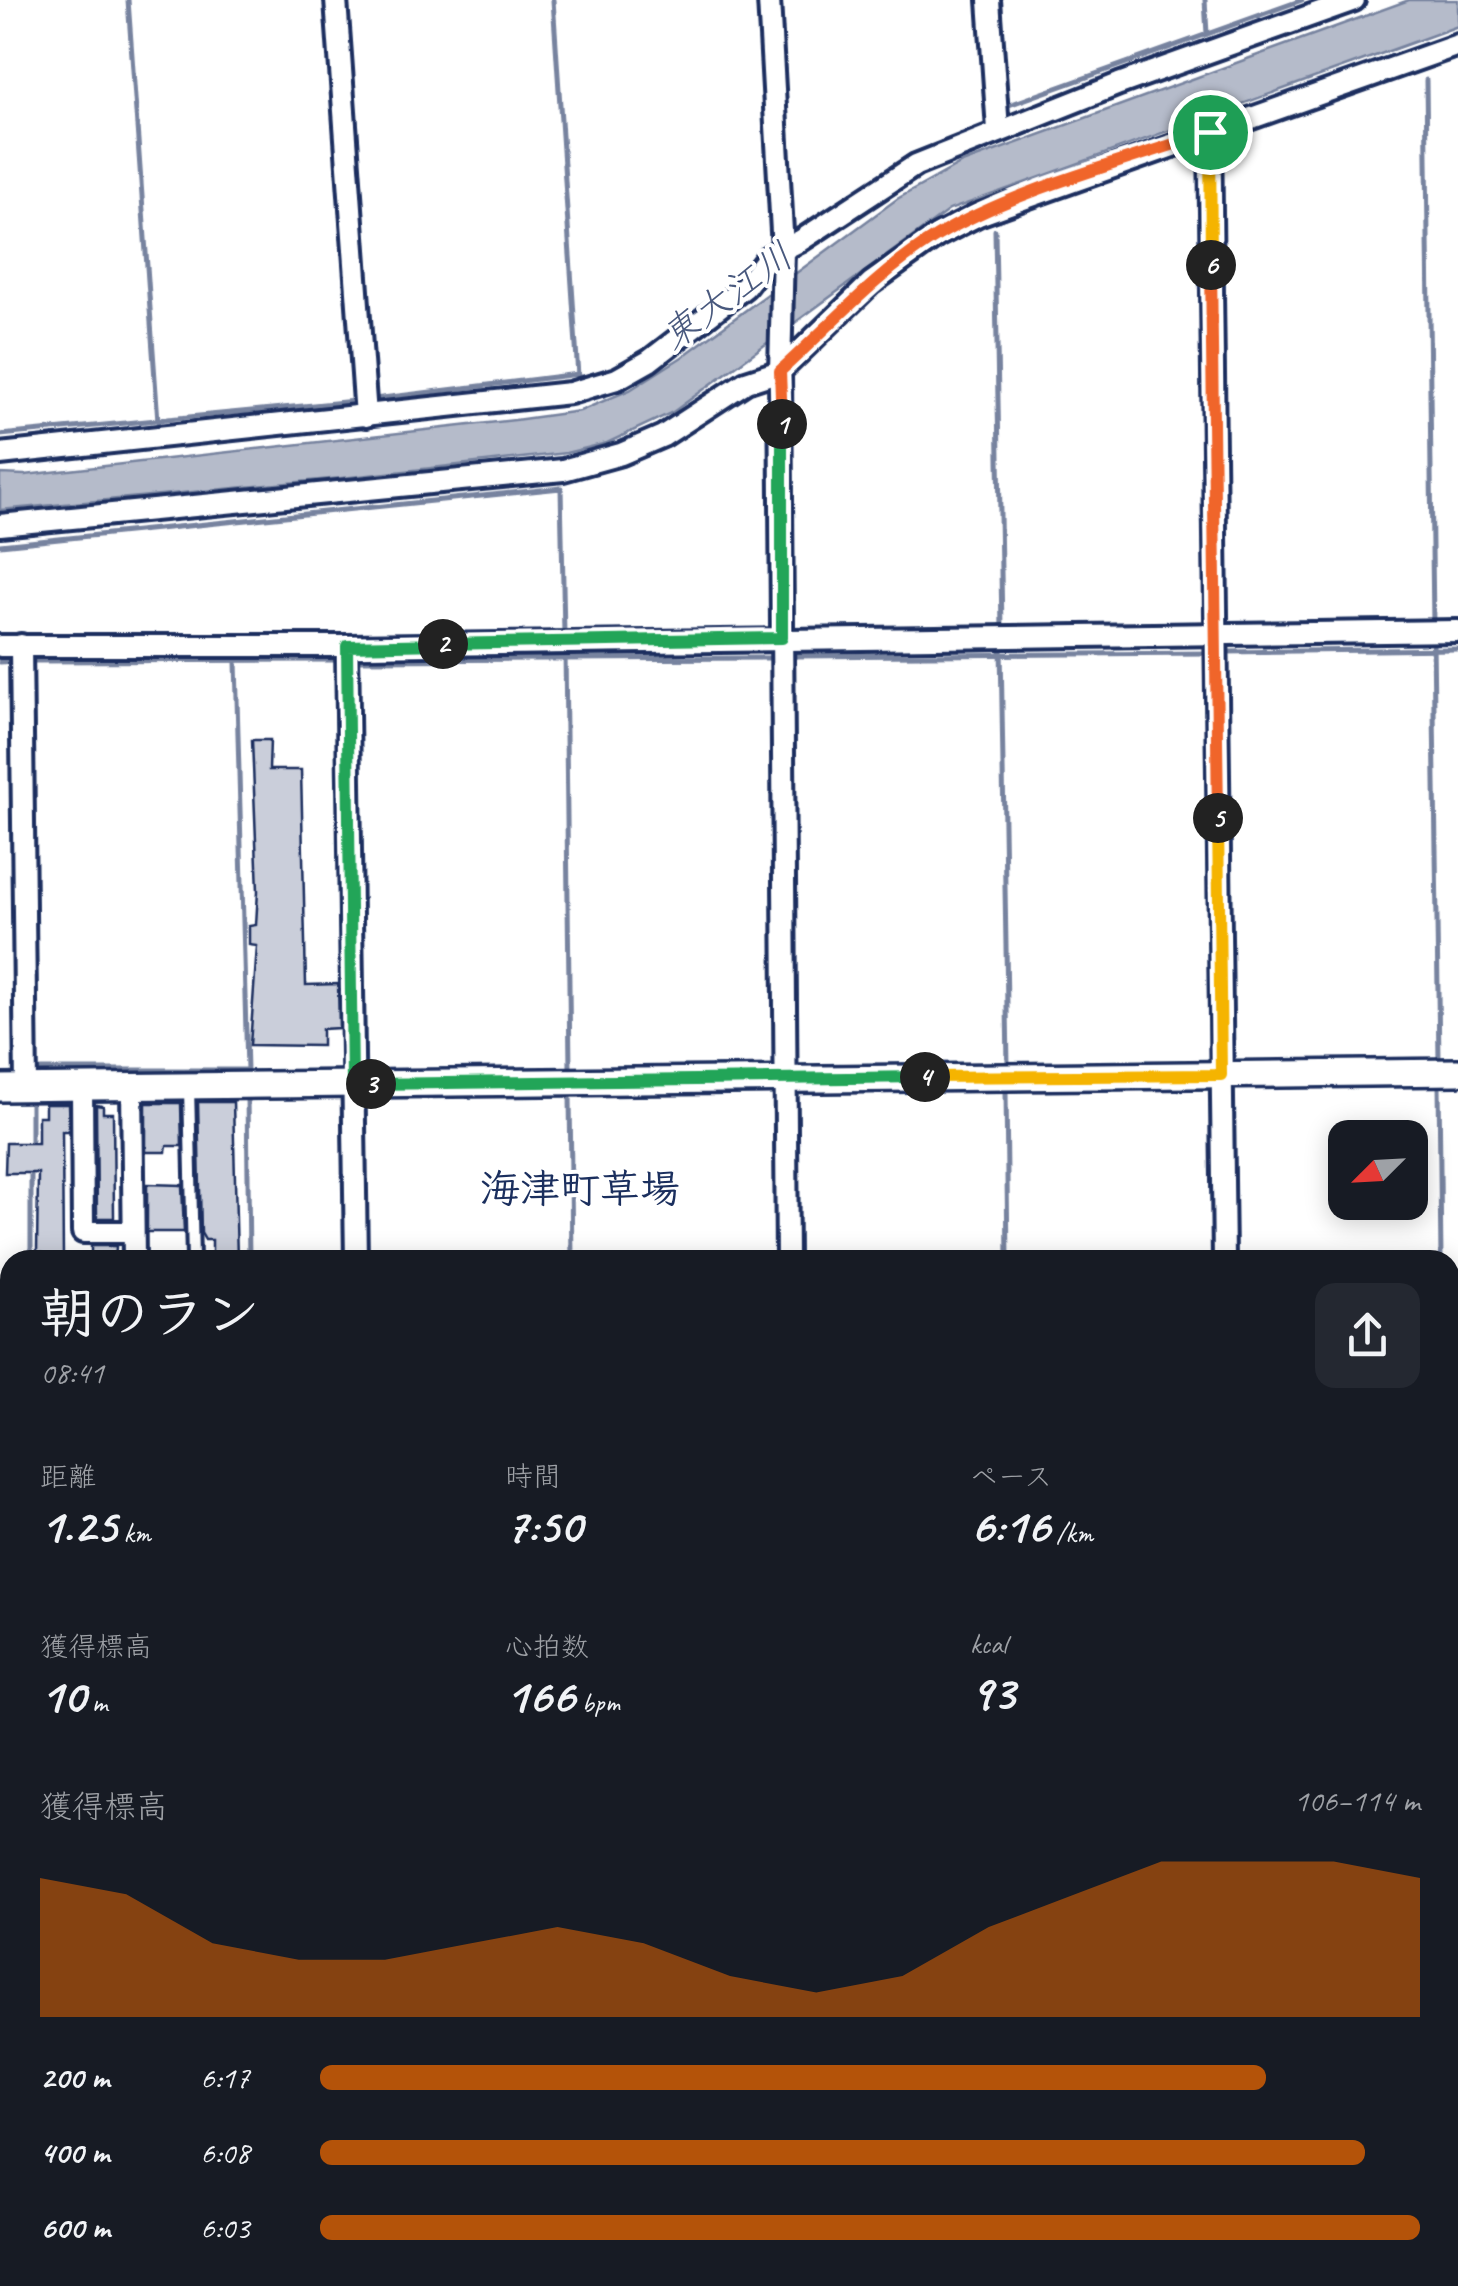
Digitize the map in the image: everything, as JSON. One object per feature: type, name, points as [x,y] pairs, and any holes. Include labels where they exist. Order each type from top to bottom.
[{"type":"street","points":[[336,0],[366,416]]},
{"type":"street","points":[[769,0],[783,256],[787,1250]]},
{"type":"street","points":[[989,0],[998,130]]},
{"type":"street","points":[[0,454],[570,394],[617,378],[680,340],[744,287],[768,257],[783,256],[916,164],[998,130],[1354,0]]},
{"type":"street","points":[[0,525],[563,470],[621,454],[662,436],[781,363],[871,282],[937,236],[978,215],[1458,45]]},
{"type":"street","points":[[1210,132],[1224,1250]]},
{"type":"street","points":[[1458,631],[347,646],[10,645],[13,1088],[1458,1072]]},
{"type":"street","points":[[347,646],[356,1250]]},
{"type":"street","points":[[82,1087],[83,1232],[133,1232]]},
{"type":"street","points":[[132,1087],[134,1250]]},
{"type":"lane","points":[[189,1086],[193,1250]]},
{"type":"water","points":[[1409,0],[1458,0],[1458,26],[949,210],[673,412],[607,443],[566,453],[342,478],[0,510],[0,474],[25,475],[580,411],[630,390],[682,357],[897,199],[962,163]]},
{"type":"building","points":[[252,740],[270,740],[269,770],[301,770],[306,985],[338,984],[339,1028],[322,1029],[322,1046],[250,1045],[257,946],[249,945],[249,926],[256,925],[258,891]]},
{"type":"building","points":[[198,1102],[233,1102],[237,1250],[212,1250],[212,1240],[205,1240],[201,1233]]},
{"type":"building","points":[[146,1103],[181,1103],[182,1146],[167,1146],[166,1152],[146,1152]]},
{"type":"building","points":[[45,1104],[68,1104],[69,1131],[62,1131],[63,1250],[37,1250],[38,1173],[5,1173],[6,1143],[38,1143],[38,1116],[45,1116]]},
{"type":"building","points":[[96,1105],[103,1106],[103,1113],[113,1113],[114,1218],[97,1218]]},
{"type":"building","points":[[147,1184],[182,1185],[184,1232],[147,1232]]},
{"type":"building","points":[[91,1246],[116,1246],[116,1250],[91,1250]]},
{"type":"waterway","points":[[128,0],[158,421]]},
{"type":"waterway","points":[[553,0],[578,376]]},
{"type":"waterway","points":[[1205,0],[1207,34]]},
{"type":"waterway","points":[[1009,105],[1302,0]]},
{"type":"waterway","points":[[1426,80],[1433,625]]},
{"type":"waterway","points":[[995,230],[1002,628]]},
{"type":"waterway","points":[[374,399],[578,374]]},
{"type":"waterway","points":[[0,435],[355,401]]},
{"type":"waterway","points":[[0,545],[561,488],[564,634]]},
{"type":"waterway","points":[[1433,641],[1439,1060]]},
{"type":"waterway","points":[[1001,646],[1008,1066]]},
{"type":"waterway","points":[[1224,652],[1458,649]]},
{"type":"waterway","points":[[565,650],[570,1069]]},
{"type":"waterway","points":[[793,656],[1210,653]]},
{"type":"waterway","points":[[357,660],[775,658]]},
{"type":"waterway","points":[[31,661],[342,660]]},
{"type":"waterway","points":[[0,662],[17,661]]},
{"type":"waterway","points":[[41,1070],[247,1070],[236,661]]},
{"type":"waterway","points":[[1439,1084],[1441,1250]]},
{"type":"waterway","points":[[1006,1091],[1008,1250]]},
{"type":"waterway","points":[[570,1095],[572,1250]]},
{"type":"waterway","points":[[247,1096],[249,1250]]},
{"type":"waterway","points":[[31,1099],[31,1147]]},
{"type":"waterway","points":[[31,1168],[31,1250]]},
{"type":"district","name":"海津町草場","points":[[580,1189]]},
{"type":"route","points":[[1210,132],[1221,1075],[352,1084],[347,646],[782,638],[780,371],[871,282],[937,236],[978,215],[1210,132]]},
{"type":"water label","name":"東大江川","points":[[727,296]]}]
